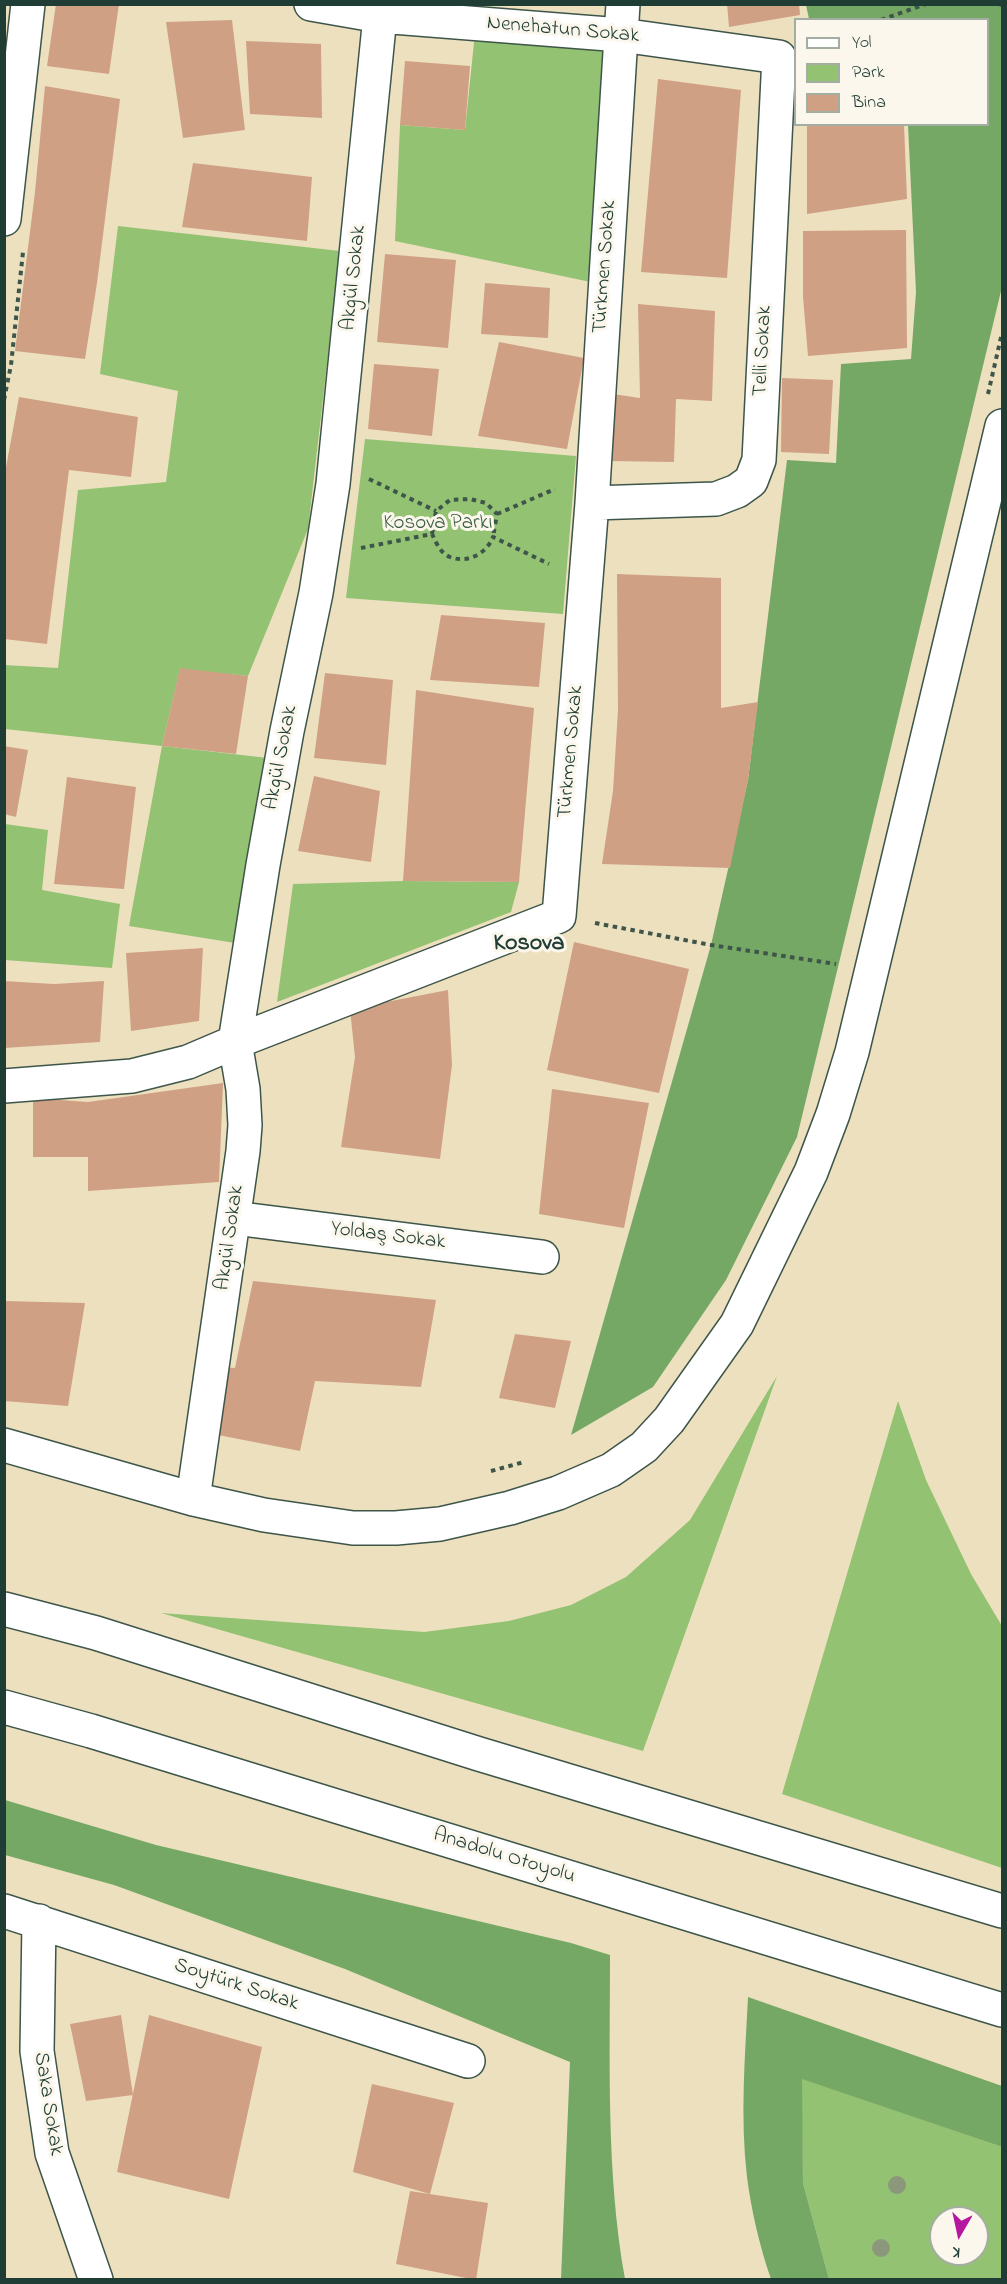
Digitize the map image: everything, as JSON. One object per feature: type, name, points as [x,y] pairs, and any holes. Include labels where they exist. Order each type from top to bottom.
[{"type":"main road","points":[[4,219],[28,4]]},
{"type":"main road","name":"Nenehatun Sokak","points":[[311,4],[380,16],[622,20],[779,57]]},
{"type":"main road","name":"Akgül Sokak","points":[[193,1499],[234,1218],[245,1125],[243,1089],[235,1042],[285,742],[322,556],[335,462],[380,16]]},
{"type":"main road","name":"Türkmen Sokak","points":[[559,916],[593,487],[622,20]]},
{"type":"main road","name":"Telli Sokak","points":[[593,487],[716,499],[737,491],[751,481],[759,460],[779,57]]},
{"type":"main road","points":[[4,1445],[193,1499],[264,1515],[353,1528],[396,1528],[440,1524],[510,1508],[558,1493],[611,1470],[644,1447],[687,1396],[737,1324],[811,1172],[832,1114],[852,1052],[994,414]]},
{"type":"main road","points":[[4,1086],[132,1076],[188,1062],[559,916]]},
{"type":"main road","name":"Yoldaş Sokak","points":[[234,1218],[542,1257]]},
{"type":"main road","points":[[4,1609],[96,1633],[479,1754],[1002,1911]]},
{"type":"main road","name":"Anadolu Otoyolu","points":[[4,1707],[91,1731],[1002,2010]]},
{"type":"main road","name":"Soytürk Sokak","points":[[4,1911],[468,2061]]},
{"type":"main road","name":"Saka Sokak","points":[[39,1921],[37,2051],[52,2153],[96,2280]]},
{"type":"path","points":[[886,18],[926,4]]},
{"type":"path","points":[[994,414],[1002,333]]},
{"type":"path","points":[[335,462],[436,511]]},
{"type":"path","points":[[496,514],[593,487]]},
{"type":"path","points":[[470,499],[486,502],[496,514],[494,537],[489,546],[479,555],[463,558],[449,557],[439,548],[432,534],[436,511],[450,500],[470,499]]},
{"type":"path","points":[[322,556],[432,534]]},
{"type":"path","points":[[494,537],[585,582]]},
{"type":"path","points":[[559,916],[711,945],[837,964]]},
{"type":"path","points":[[487,1473],[532,1459]]},
{"type":"green space","points":[[806,5],[1002,5],[1002,287],[797,1137],[726,1280],[653,1387],[571,1435],[711,945],[748,780],[787,460],[836,463],[841,364],[911,359],[916,292],[908,126],[989,126],[989,18],[809,18]]},
{"type":"green space","points":[[476,23],[621,35],[605,285],[395,241],[400,125],[465,130]]},
{"type":"green space","points":[[118,226],[340,251],[308,529],[248,676],[180,669],[162,746],[5,729],[4,665],[58,668],[78,490],[166,482],[178,391],[100,374]]},
{"type":"green space","name":"Kosova Parkı","points":[[365,439],[576,456],[563,614],[346,598]]},
{"type":"green space","points":[[162,746],[268,758],[235,943],[129,926]]},
{"type":"green space","points":[[5,824],[48,830],[42,890],[120,904],[112,968],[5,960]]},
{"type":"green space","points":[[403,881],[519,882],[511,912],[277,1002],[293,884]]},
{"type":"green space","points":[[777,1376],[643,1751],[161,1613],[424,1632],[509,1621],[571,1605],[626,1577],[690,1520]]},
{"type":"green space","points":[[898,1401],[926,1480],[971,1574],[1002,1626],[1002,1868],[782,1794]]},
{"type":"green space","points":[[5,1800],[156,1845],[571,1943],[610,1955],[612,2158],[625,2279],[561,2279],[570,2062],[345,1969],[114,1885],[5,1855]]},
{"type":"green space","points":[[748,1997],[1002,2086],[1002,2147],[802,2079],[803,2183],[829,2279],[771,2279],[753,2215],[745,2154],[744,2087]]},
{"type":"green space","points":[[801,2078],[1002,2147],[1002,2279],[829,2279],[803,2183]]},
{"type":"building","points":[[56,4],[119,4],[109,74],[47,66]]},
{"type":"building","points":[[727,4],[799,4],[800,15],[729,27]]},
{"type":"building","points":[[232,20],[245,130],[183,138],[166,22]]},
{"type":"building","points":[[246,41],[321,44],[322,118],[250,114]]},
{"type":"building","points":[[405,61],[470,66],[465,130],[400,125]]},
{"type":"building","points":[[658,79],[741,90],[727,278],[641,272]]},
{"type":"building","points":[[45,86],[120,99],[85,359],[15,351],[35,192]]},
{"type":"building","points":[[807,126],[904,126],[907,199],[807,214]]},
{"type":"building","points":[[193,163],[312,177],[307,241],[182,227]]},
{"type":"building","points":[[906,230],[907,348],[808,356],[803,297],[803,231]]},
{"type":"building","points":[[385,254],[456,260],[448,348],[377,342]]},
{"type":"building","points":[[485,283],[550,288],[548,338],[481,334]]},
{"type":"building","points":[[638,304],[715,311],[712,401],[676,399],[674,462],[609,461],[613,394],[640,398]]},
{"type":"building","points":[[499,342],[584,358],[567,449],[478,436]]},
{"type":"building","points":[[374,364],[439,369],[432,436],[368,429]]},
{"type":"building","points":[[782,378],[833,380],[829,454],[781,452]]},
{"type":"building","points":[[19,397],[138,417],[131,477],[69,470],[47,644],[4,639],[4,478]]},
{"type":"building","points":[[617,574],[721,578],[721,708],[758,702],[748,780],[730,868],[602,864],[613,791],[618,710]]},
{"type":"building","points":[[441,615],[545,623],[539,687],[430,680]]},
{"type":"building","points":[[180,668],[248,676],[236,754],[162,746]]},
{"type":"building","points":[[325,673],[393,680],[386,765],[314,758]]},
{"type":"building","points":[[416,690],[534,708],[519,882],[403,881]]},
{"type":"building","points":[[4,746],[28,750],[16,817],[4,814]]},
{"type":"building","points":[[314,776],[380,791],[371,862],[298,851]]},
{"type":"building","points":[[67,777],[136,787],[124,889],[54,884]]},
{"type":"building","points":[[574,942],[689,969],[659,1093],[547,1070]]},
{"type":"building","points":[[203,948],[199,1021],[131,1031],[126,953]]},
{"type":"building","points":[[4,981],[54,984],[104,981],[100,1042],[4,1048]]},
{"type":"building","points":[[448,990],[452,1065],[440,1159],[341,1147],[355,1057],[350,1009]]},
{"type":"building","points":[[223,1083],[219,1182],[88,1191],[88,1157],[33,1157],[33,1098],[88,1102]]},
{"type":"building","points":[[552,1089],[649,1103],[624,1228],[539,1214]]},
{"type":"building","points":[[253,1281],[436,1300],[421,1387],[315,1381],[300,1451],[213,1434],[224,1367],[235,1368]]},
{"type":"building","points":[[4,1301],[85,1303],[68,1406],[4,1401]]},
{"type":"building","points":[[515,1334],[571,1341],[555,1408],[499,1398]]},
{"type":"building","points":[[121,2015],[133,2095],[86,2101],[70,2024]]},
{"type":"building","points":[[149,2015],[262,2047],[229,2199],[117,2172]]},
{"type":"building","points":[[372,2084],[454,2103],[430,2194],[353,2172]]},
{"type":"building","points":[[410,2191],[488,2203],[476,2280],[396,2264]]},
{"type":"district","name":"Kosova","points":[[529,945]]}]
